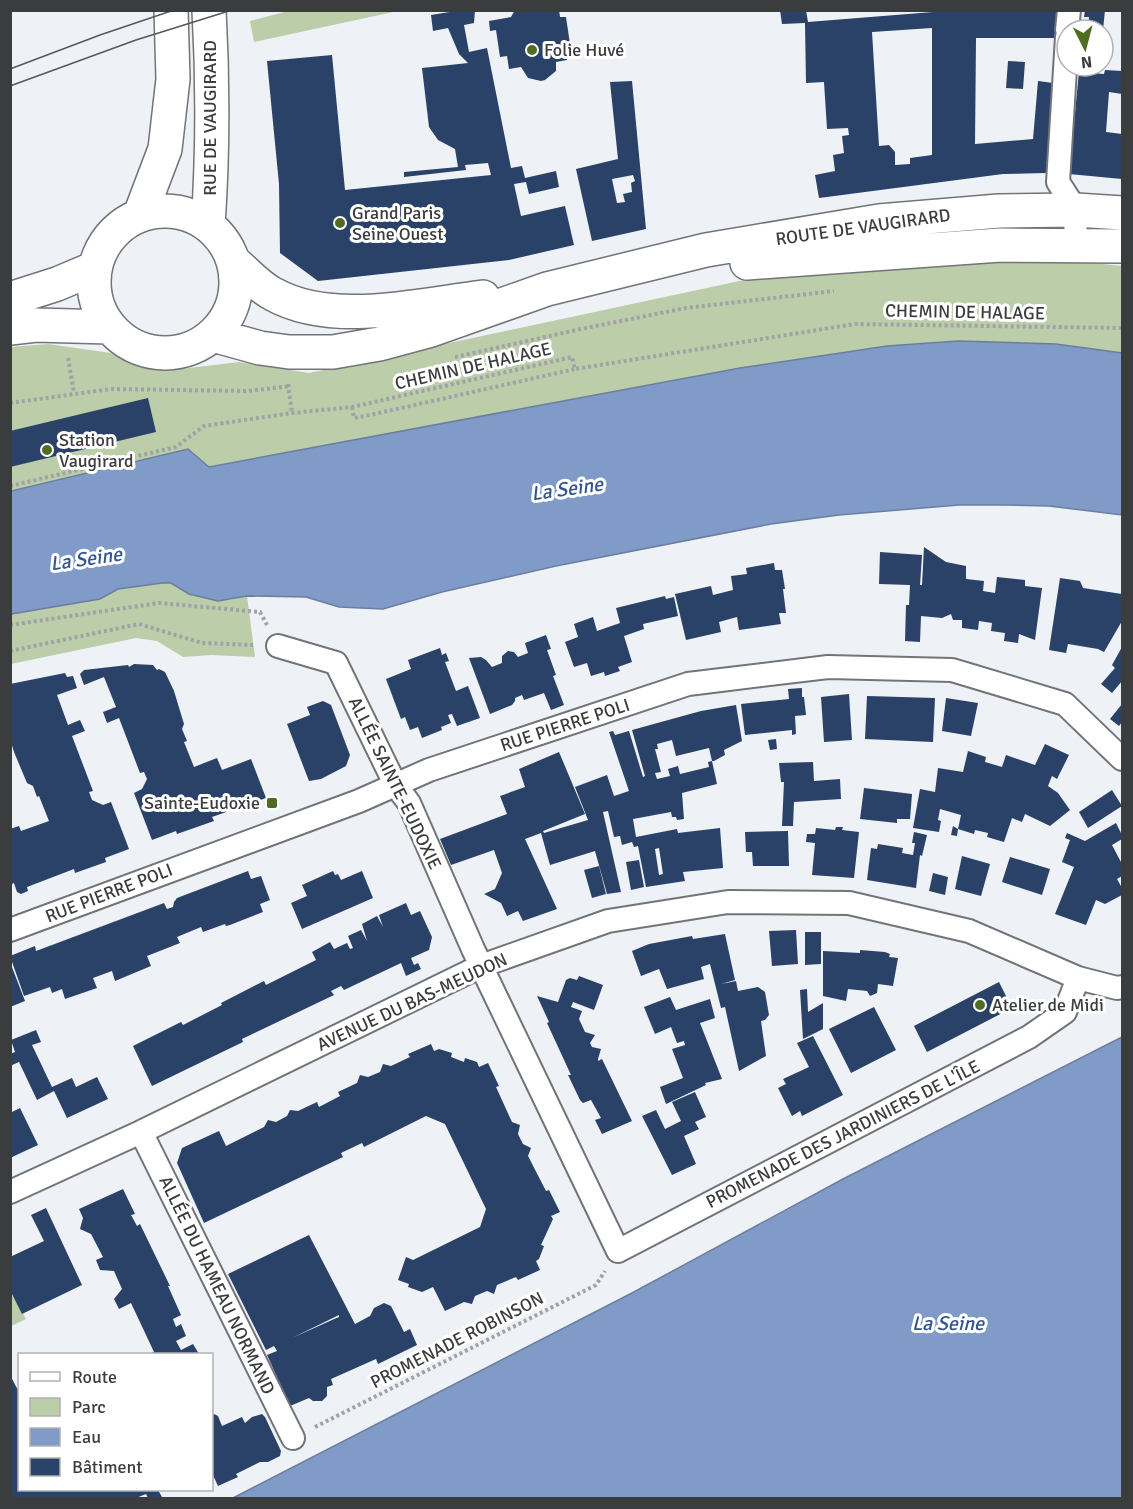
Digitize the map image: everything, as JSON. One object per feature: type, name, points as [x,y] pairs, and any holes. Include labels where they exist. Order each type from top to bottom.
[{"type":"main road","name":"RUE DE VAUGIRARD","points":[[140,215],[165,149],[173,79],[171,10]]},
{"type":"main road","name":"RUE DE VAUGIRARD","points":[[208,225],[212,166],[212,69],[209,10]]},
{"type":"main road","name":"ROUTE DE VAUGIRARD","points":[[234,262],[272,294],[297,304],[319,309],[358,313],[547,289],[706,250],[879,221],[999,211],[1076,210],[1122,213]]},
{"type":"main road","points":[[157,211],[175,211],[192,216],[208,225],[224,241],[234,262],[237,287],[234,302],[226,320],[213,335],[194,348],[171,354],[148,352],[126,342],[109,327],[101,316],[95,299],[93,284],[95,268],[99,254],[111,236],[127,222],[140,215],[157,211]]},
{"type":"main road","name":"ROUTE DE VAUGIRARD","points":[[608,275],[1000,245],[1122,246]]},
{"type":"main road","points":[[10,299],[57,284],[95,268]]},
{"type":"main road","name":"ROUTE DE VAUGIRARD","points":[[213,335],[260,348],[290,352],[333,352],[379,344],[431,330],[547,289]]},
{"type":"main road","points":[[10,328],[36,325],[109,327]]},
{"type":"street","points":[[1059,244],[1076,210],[1058,182],[1064,78]]},
{"type":"street","points":[[1044,210],[1059,244]]},
{"type":"street","name":"ALLÉE SAINTE-EUDOXIE","points":[[278,646],[336,663],[395,784],[409,803],[481,966],[618,1251]]},
{"type":"street","name":"RUE PIERRE POLI","points":[[10,930],[359,801],[429,770],[688,684],[828,667],[952,670],[1065,704],[1122,759]]},
{"type":"street","name":"AVENUE DU BAS-MEUDON","points":[[10,1192],[141,1132],[481,966],[608,921],[728,902],[849,903],[969,931],[1078,978],[1117,988],[1122,987]]},
{"type":"street","name":"PROMENADE DES JARDINIERS DE L'ÎLE","points":[[618,1251],[1029,1037],[1065,1012],[1078,978]]},
{"type":"street","name":"ALLÉE DU HAMEAU NORMAND","points":[[141,1132],[293,1438]]},
{"type":"path","points":[[466,356],[581,329],[686,308],[837,291]]},
{"type":"path","name":"CHEMIN DE HALAGE","points":[[10,486],[176,447],[204,426],[352,407],[572,357],[575,369],[855,324],[1122,328]]},
{"type":"path","points":[[66,348],[74,393]]},
{"type":"path","points":[[352,407],[354,418],[575,369]]},
{"type":"path","points":[[10,403],[111,389],[248,391],[288,386],[292,413]]},
{"type":"path","points":[[10,625],[159,603],[260,612]]},
{"type":"path","points":[[10,651],[139,624],[202,643],[278,646]]},
{"type":"path","name":"PROMENADE ROBINSON","points":[[293,1438],[596,1285],[618,1251]]},
{"type":"green space","points":[[292,10],[398,11],[254,42],[250,21]]},
{"type":"green space","points":[[1045,258],[1122,266],[1122,353],[1056,344],[958,341],[887,346],[740,368],[209,467],[188,449],[11,491],[10,347],[48,344],[111,353],[164,371],[239,362],[309,373],[767,275]]},
{"type":"green space","points":[[171,583],[229,600],[247,596],[255,657],[211,655],[183,657],[157,641],[136,638],[11,664],[11,614],[100,599],[118,589]]},
{"type":"green space","points":[[10,1291],[26,1319],[11,1326],[10,1326]]},
{"type":"water","name":"La Seine","points":[[958,341],[1056,344],[1122,353],[1122,515],[1049,506],[959,505],[839,515],[771,524],[556,566],[442,592],[383,609],[339,607],[306,597],[247,596],[218,601],[189,594],[171,583],[162,583],[118,589],[100,599],[11,614],[11,491],[188,449],[209,467],[740,368],[887,346]]},
{"type":"water","name":"La Seine","points":[[1122,1037],[1122,1498],[233,1498],[632,1293],[843,1179]]},
{"type":"building","points":[[475,10],[474,23],[464,25],[469,52],[487,48],[511,168],[522,166],[525,178],[556,171],[559,187],[529,194],[526,182],[514,184],[521,216],[565,206],[574,245],[509,260],[318,281],[280,253],[279,184],[267,61],[332,55],[345,190],[491,175],[488,163],[465,165],[466,170],[404,177],[404,172],[458,167],[455,149],[438,140],[429,127],[422,68],[468,63],[459,54],[448,28],[433,31],[431,15]]},
{"type":"building","name":"Folie Huvé","points":[[515,10],[559,10],[560,17],[566,17],[570,44],[565,45],[567,60],[556,62],[556,71],[545,80],[528,78],[521,67],[509,69],[507,56],[500,57],[496,30],[490,31],[489,21],[511,17]]},
{"type":"building","points":[[780,10],[806,10],[808,22],[958,10],[1058,10],[1058,18],[1055,18],[1055,38],[976,38],[975,144],[1033,139],[1038,81],[1053,83],[1046,173],[1003,174],[819,198],[815,175],[835,171],[833,155],[844,153],[842,136],[849,135],[848,128],[827,129],[824,82],[806,83],[805,23],[782,24]],"holes":[[[932,28],[932,155],[910,158],[910,164],[895,165],[895,152],[889,145],[879,146],[872,32]]]},
{"type":"building","points":[[1085,10],[1105,10],[1104,18],[1084,17]]},
{"type":"building","points":[[1008,61],[1025,62],[1023,89],[1006,88]]},
{"type":"building","points":[[1115,71],[1122,71],[1122,94],[1109,92],[1106,132],[1122,134],[1122,179],[1069,174],[1078,78],[1115,78]]},
{"type":"building","points":[[632,81],[646,229],[592,241],[576,169],[618,159],[610,82]],"holes":[[[633,175],[635,181],[631,183],[632,192],[623,194],[625,202],[617,203],[612,179]]]},
{"type":"building","name":"Station Vaugirard","points":[[148,398],[156,432],[10,467],[10,431]]},
{"type":"building","points":[[924,547],[946,562],[966,566],[966,579],[984,581],[983,591],[995,593],[997,577],[1025,580],[1025,586],[1042,588],[1035,640],[1019,634],[1018,643],[1004,641],[1005,633],[991,631],[992,623],[979,621],[978,630],[962,628],[962,620],[953,620],[951,614],[942,618],[921,616],[920,642],[905,641],[906,605],[909,605],[910,585],[879,584],[880,552],[922,555],[920,585],[922,585]]},
{"type":"building","points":[[774,563],[775,570],[782,570],[785,589],[783,589],[786,613],[779,613],[781,624],[739,630],[737,617],[719,622],[721,632],[686,640],[675,594],[711,586],[713,595],[733,590],[731,576],[747,574],[746,568]]},
{"type":"building","points":[[1060,578],[1080,581],[1083,588],[1122,594],[1122,621],[1104,652],[1068,644],[1066,653],[1049,650]]},
{"type":"building","points":[[665,596],[666,599],[674,597],[678,616],[643,624],[644,629],[624,636],[632,662],[618,667],[620,671],[605,676],[604,672],[591,676],[587,663],[574,667],[565,642],[578,637],[574,624],[593,617],[597,631],[620,623],[616,608]]},
{"type":"building","points":[[546,635],[551,649],[547,650],[556,675],[553,676],[564,705],[551,710],[544,693],[524,700],[522,695],[515,698],[512,705],[490,714],[469,658],[481,657],[492,667],[502,663],[502,656],[508,651],[514,652],[518,657],[528,653],[525,643]]},
{"type":"building","points":[[1122,647],[1122,681],[1112,693],[1101,684],[1115,668],[1112,665]]},
{"type":"building","points":[[440,648],[442,655],[446,653],[449,661],[445,662],[456,691],[468,686],[480,718],[457,726],[452,714],[448,715],[451,723],[441,727],[442,730],[422,738],[418,727],[410,730],[405,717],[401,719],[386,679],[411,669],[408,660]]},
{"type":"building","points":[[134,664],[153,665],[157,670],[165,672],[174,691],[184,724],[182,729],[187,741],[184,742],[194,767],[217,758],[222,770],[251,759],[266,798],[212,817],[214,821],[152,840],[134,793],[142,789],[147,779],[144,772],[140,773],[119,718],[107,723],[103,712],[116,707],[104,677],[84,685],[80,674],[84,670],[128,665],[129,667]]},
{"type":"building","points":[[65,673],[67,677],[73,676],[77,688],[57,695],[68,725],[80,720],[85,731],[72,736],[93,791],[89,792],[92,800],[103,805],[111,802],[129,849],[105,858],[106,862],[75,873],[74,869],[27,887],[28,891],[21,894],[17,892],[14,883],[10,885],[10,829],[19,826],[21,831],[49,821],[39,796],[37,797],[33,786],[27,783],[10,739],[10,684]]},
{"type":"building","points":[[802,688],[806,715],[795,716],[796,734],[792,735],[792,730],[745,735],[741,704],[789,699],[788,689]]},
{"type":"building","points":[[849,694],[852,740],[824,742],[821,697]]},
{"type":"building","points":[[867,696],[935,698],[933,742],[865,739]]},
{"type":"building","points":[[946,698],[978,703],[971,736],[942,731]]},
{"type":"building","points":[[323,701],[331,705],[350,755],[346,766],[321,779],[309,781],[287,724],[310,715],[307,707]]},
{"type":"building","points":[[1122,704],[1122,722],[1119,726],[1110,719]]},
{"type":"building","points":[[736,705],[742,741],[724,750],[725,755],[712,761],[717,784],[682,793],[684,819],[677,820],[676,817],[672,817],[671,812],[633,819],[636,837],[677,829],[678,833],[720,828],[723,868],[683,872],[685,881],[646,887],[638,846],[634,847],[632,842],[622,845],[620,836],[614,837],[608,811],[603,812],[621,892],[607,894],[595,851],[550,865],[541,833],[525,839],[557,909],[523,921],[518,911],[507,916],[501,903],[484,894],[495,889],[502,873],[494,850],[451,865],[440,839],[507,814],[500,796],[525,787],[519,769],[559,752],[585,814],[543,831],[544,833],[588,820],[575,787],[607,775],[614,796],[629,791],[609,732],[613,731],[615,735],[629,731],[643,777],[645,776],[632,730],[701,711]],"holes":[[[672,740],[676,756],[709,748],[712,761],[708,762],[709,767],[680,774],[678,766],[668,769],[670,776],[657,779],[655,773],[661,772],[655,749],[658,749],[657,744]],[[659,848],[663,874],[659,875],[655,849]]]},
{"type":"building","points":[[776,739],[777,749],[770,750],[768,740]]},
{"type":"building","points":[[1045,744],[1069,755],[1057,779],[1052,776],[1048,786],[1058,793],[1070,810],[1050,826],[1025,814],[1022,822],[1012,818],[1004,842],[987,837],[988,833],[975,830],[974,834],[958,829],[961,815],[940,809],[939,832],[913,828],[920,789],[935,792],[938,768],[963,772],[968,751],[986,757],[985,762],[1002,767],[1006,755],[1035,765]]},
{"type":"building","points":[[813,762],[814,781],[840,779],[841,799],[794,802],[793,826],[782,826],[784,782],[781,782],[779,763]]},
{"type":"building","points":[[864,788],[912,794],[910,819],[897,819],[897,823],[860,819]]},
{"type":"building","points":[[1112,790],[1122,806],[1088,828],[1079,812]]},
{"type":"building","points":[[1116,823],[1122,839],[1112,845],[1122,864],[1122,876],[1117,879],[1122,888],[1122,895],[1105,904],[1096,900],[1086,925],[1055,914],[1074,867],[1062,862],[1070,840],[1065,838],[1067,833],[1085,841]]},
{"type":"building","points":[[953,826],[958,829],[957,836],[951,835]]},
{"type":"building","points":[[836,827],[859,832],[854,878],[812,875],[815,843],[806,842],[807,834],[815,834],[816,828],[835,830]]},
{"type":"building","points":[[788,831],[789,866],[753,866],[752,852],[746,852],[745,832]]},
{"type":"building","points":[[914,832],[927,835],[922,856],[920,855],[916,888],[867,880],[871,848],[877,849],[878,844],[903,848],[902,853],[913,855]]},
{"type":"building","points":[[962,856],[990,864],[981,896],[955,889]]},
{"type":"building","points":[[1010,857],[1050,869],[1042,895],[1002,882]]},
{"type":"building","points":[[639,860],[644,887],[631,890],[626,862]]},
{"type":"building","points":[[599,866],[606,894],[592,898],[584,870]]},
{"type":"building","points":[[248,871],[251,879],[261,876],[270,900],[260,904],[263,912],[230,925],[225,924],[203,932],[201,927],[177,937],[180,943],[147,956],[151,966],[115,981],[112,971],[93,978],[97,988],[65,999],[62,989],[52,993],[50,987],[24,996],[10,956],[35,946],[36,951],[164,903],[167,909],[173,907],[177,898]]},
{"type":"building","points":[[333,871],[341,880],[362,871],[373,898],[302,929],[291,903],[307,896],[302,885]]},
{"type":"building","points":[[933,873],[948,877],[945,895],[929,891]]},
{"type":"building","points":[[406,903],[411,915],[420,911],[432,937],[429,950],[411,958],[414,965],[418,963],[421,969],[406,976],[401,963],[344,990],[341,986],[331,991],[334,995],[152,1086],[133,1046],[181,1022],[183,1025],[264,981],[266,985],[316,960],[312,952],[330,942],[334,949],[347,943],[350,949],[353,948],[348,936],[361,930],[367,941],[362,924],[377,916],[383,927],[379,915]]},
{"type":"building","points":[[796,930],[798,964],[772,966],[769,931]]},
{"type":"building","points":[[805,932],[821,932],[821,964],[805,965]]},
{"type":"building","points":[[725,934],[735,980],[721,984],[736,981],[738,991],[758,987],[765,992],[769,1015],[761,1021],[766,1056],[739,1071],[725,1007],[721,1008],[710,964],[701,967],[704,979],[667,989],[659,969],[641,976],[632,951],[649,944],[692,936],[693,939]]},
{"type":"building","points":[[860,950],[885,952],[890,954],[889,957],[898,958],[893,986],[878,984],[877,993],[870,996],[867,991],[848,989],[846,1001],[823,996],[823,951],[860,953]]},
{"type":"building","points":[[10,962],[25,1001],[10,1007]]},
{"type":"building","points":[[579,976],[603,985],[594,1010],[573,1002],[571,1007],[582,1011],[579,1019],[585,1032],[595,1035],[590,1043],[592,1047],[601,1049],[598,1061],[602,1059],[632,1121],[602,1134],[595,1120],[601,1118],[591,1100],[583,1103],[580,1100],[537,996],[558,1002],[566,980],[570,978],[577,980]]},
{"type":"building","points":[[999,982],[1012,1008],[927,1052],[914,1026]]},
{"type":"building","points":[[807,989],[808,1012],[823,1003],[823,1029],[803,1039],[800,990]]},
{"type":"building","points":[[670,997],[676,1010],[710,999],[715,1018],[700,1023],[722,1079],[705,1083],[706,1085],[666,1104],[660,1087],[683,1078],[672,1049],[685,1045],[684,1041],[677,1043],[671,1027],[655,1034],[644,1007]]},
{"type":"building","points":[[874,1007],[896,1050],[851,1073],[829,1029]]},
{"type":"building","points":[[36,1030],[41,1042],[32,1045],[52,1087],[72,1078],[76,1087],[97,1077],[108,1099],[67,1118],[54,1091],[37,1100],[19,1062],[10,1066],[10,1054],[15,1052],[11,1040]]},
{"type":"building","points":[[813,1036],[843,1095],[802,1116],[800,1111],[792,1116],[778,1088],[786,1084],[783,1079],[809,1067],[797,1043]]},
{"type":"building","points":[[431,1044],[434,1051],[439,1049],[452,1053],[451,1057],[464,1062],[465,1058],[477,1062],[479,1067],[488,1063],[512,1122],[520,1125],[518,1134],[523,1144],[531,1148],[528,1156],[560,1212],[551,1216],[553,1219],[541,1245],[544,1246],[536,1261],[540,1270],[518,1280],[516,1277],[497,1285],[494,1294],[487,1291],[475,1296],[472,1304],[464,1302],[445,1311],[433,1287],[422,1292],[398,1280],[406,1257],[413,1260],[480,1227],[486,1209],[445,1124],[426,1116],[364,1147],[362,1143],[341,1153],[343,1157],[204,1223],[177,1163],[182,1148],[219,1131],[226,1146],[264,1127],[268,1120],[276,1122],[287,1116],[290,1110],[298,1111],[317,1102],[319,1107],[340,1096],[338,1092],[357,1083],[360,1075],[368,1077],[380,1072],[383,1064],[391,1066],[410,1057],[408,1054]]},
{"type":"building","points":[[695,1092],[706,1117],[695,1122],[699,1129],[684,1136],[696,1164],[672,1175],[642,1116],[656,1110],[665,1129],[681,1121],[672,1102]]},
{"type":"building","points":[[20,1108],[38,1145],[10,1158],[10,1113]]},
{"type":"building","points":[[123,1189],[135,1214],[131,1215],[137,1226],[140,1224],[170,1286],[168,1286],[181,1315],[173,1319],[176,1327],[181,1324],[186,1336],[176,1341],[181,1350],[193,1344],[198,1353],[152,1353],[154,1352],[131,1303],[119,1309],[114,1299],[122,1289],[114,1271],[100,1270],[96,1260],[103,1257],[91,1234],[80,1229],[83,1218],[79,1209]]},
{"type":"building","points":[[46,1208],[82,1285],[22,1314],[10,1290],[10,1257],[44,1241],[31,1215]]},
{"type":"building","points":[[309,1235],[355,1324],[370,1316],[374,1308],[384,1303],[391,1306],[404,1332],[410,1329],[417,1345],[378,1364],[376,1359],[331,1379],[333,1385],[327,1387],[327,1396],[322,1401],[313,1401],[309,1398],[290,1406],[267,1355],[277,1351],[274,1346],[266,1350],[228,1274]],"holes":[[[339,1315],[332,1320],[292,1338]]]},
{"type":"building","points":[[10,1375],[18,1390],[18,1491],[159,1491],[162,1497],[148,1498],[146,1494],[136,1498],[10,1498]]},
{"type":"building","points":[[262,1414],[281,1451],[280,1456],[268,1462],[260,1462],[236,1474],[238,1477],[218,1486],[213,1475],[213,1415],[218,1416],[222,1426],[242,1417],[245,1423],[252,1417]]},
{"type":"tram line","points":[[10,69],[174,10]]},
{"type":"tram line","points":[[10,86],[136,40],[232,10]]},
{"type":"place","name":"Folie Huvé","points":[[532,50]]},
{"type":"place","name":"Grand Paris Seine Ouest","points":[[340,223]]},
{"type":"place","name":"Station Vaugirard","points":[[47,450]]},
{"type":"place","name":"Sainte-Eudoxie","points":[[272,803]]},
{"type":"place","name":"Atelier de Midi","points":[[980,1005]]}]
